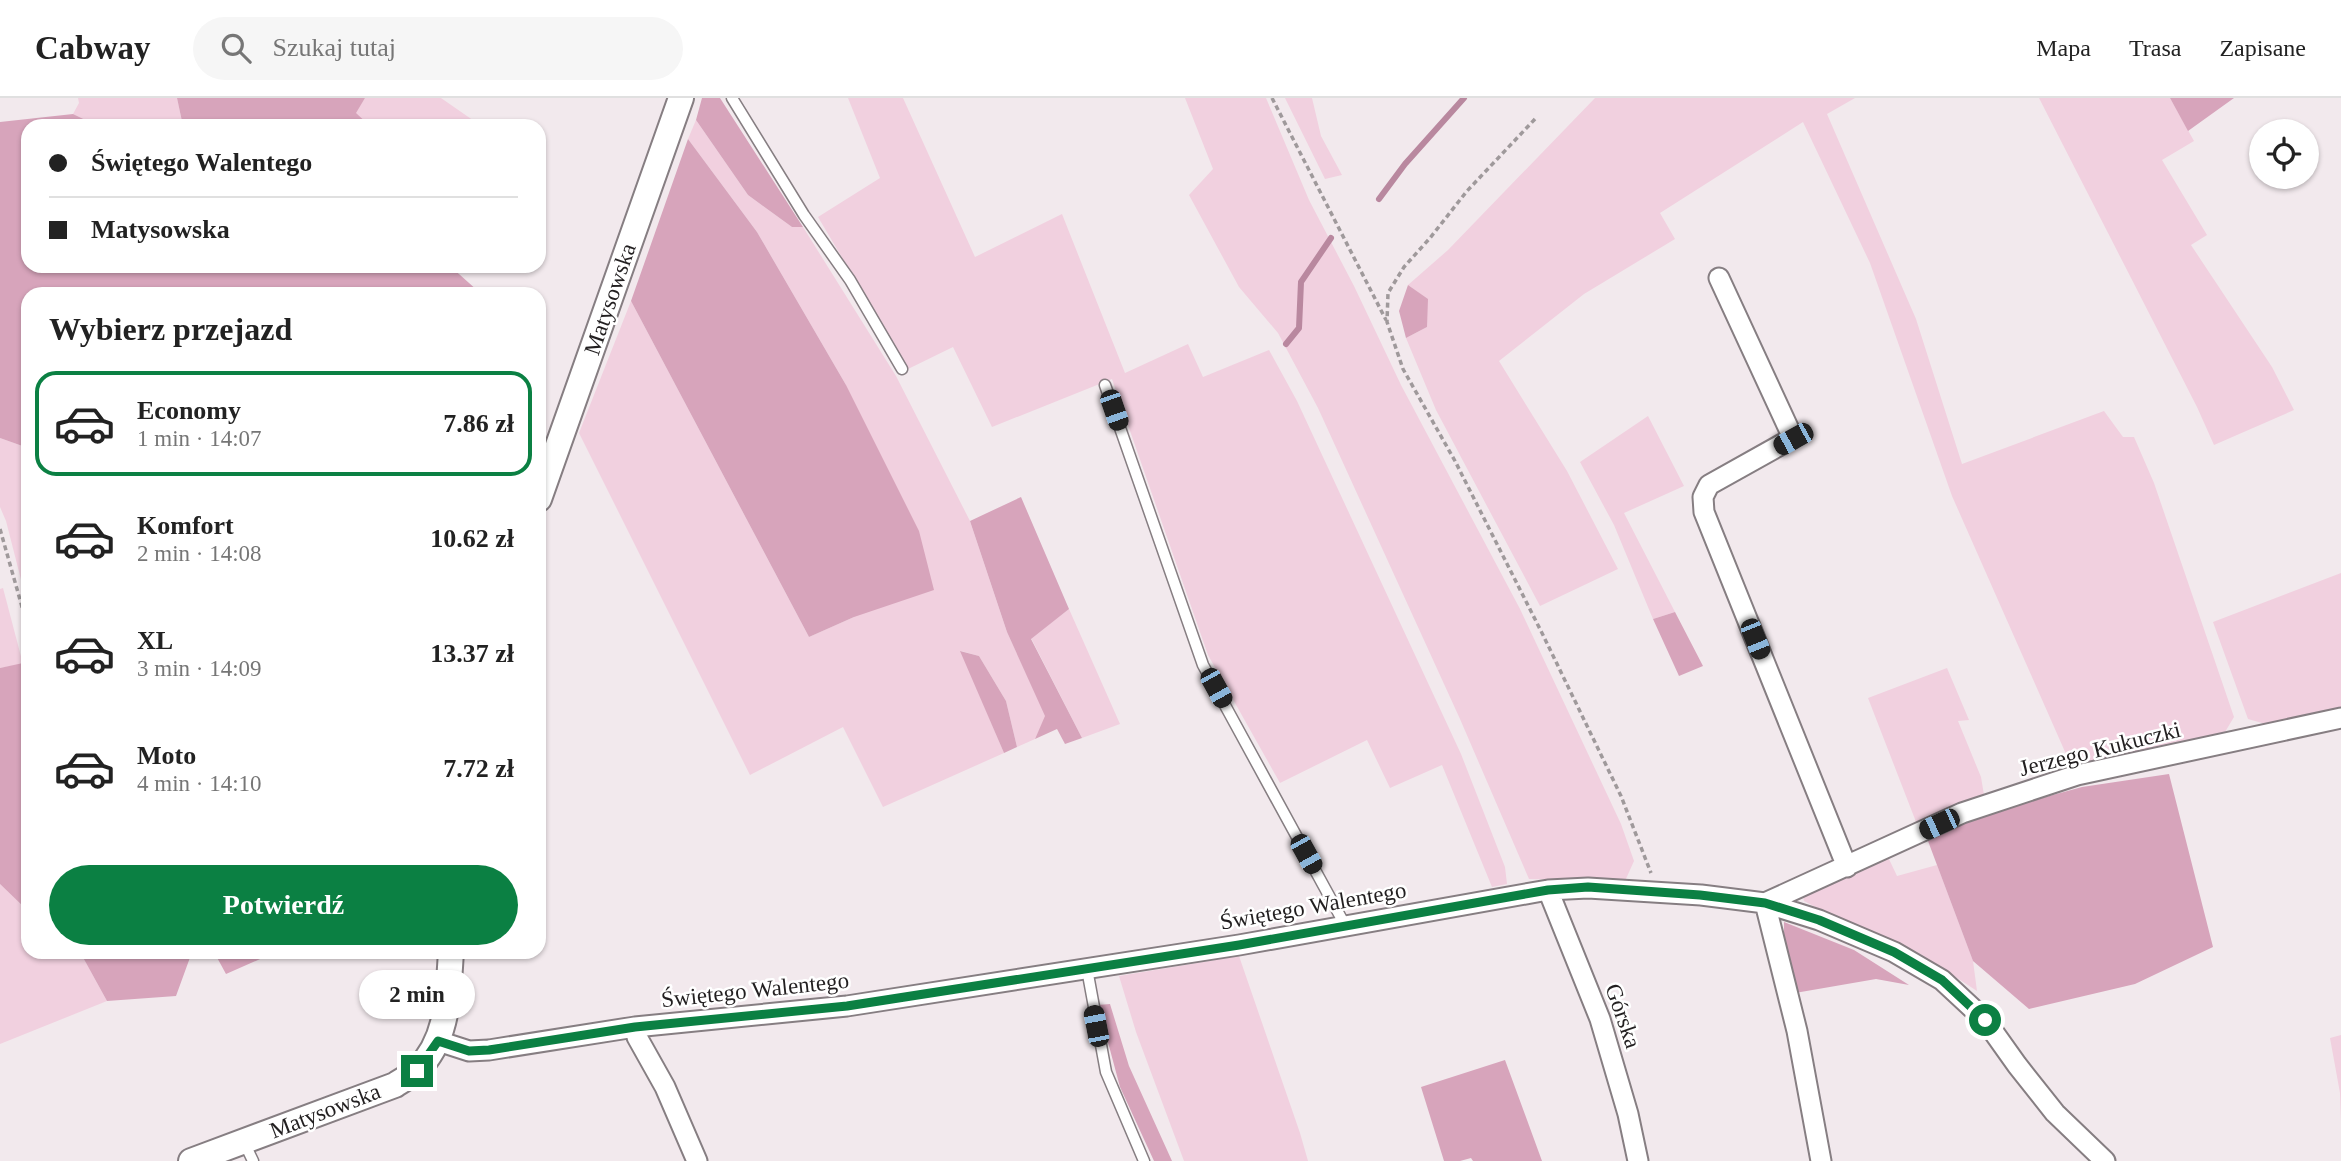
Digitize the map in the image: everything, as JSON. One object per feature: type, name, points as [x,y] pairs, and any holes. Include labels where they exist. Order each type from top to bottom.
[{"type":"street","name":"Matysowska","points":[[546,479],[681,98]]},
{"type":"street","points":[[1718,278],[1793,439],[1709,485],[1703,497],[1704,512],[1847,867]]},
{"type":"street","name":"Jerzego Kukuczki","points":[[1765,903],[1962,813],[2077,775],[2341,718]]},
{"type":"street","name":"Świętego Walentego","points":[[438,1041],[469,1051],[635,1027],[847,1006],[1087,970],[1548,890],[1588,887],[1765,903],[1819,920],[1881,947],[1942,980],[1985,1020],[2055,1113],[2105,1161]]},
{"type":"street","name":"Górska","points":[[1548,890],[1600,1018],[1628,1114],[1638,1161]]},
{"type":"street","points":[[1765,903],[1797,1031],[1821,1161]]},
{"type":"street","name":"Matysowska","points":[[191,1161],[249,1151],[394,1085],[417,1071],[438,1041],[447,1003],[451,959]]},
{"type":"street","points":[[635,1027],[637,1037],[665,1087],[697,1161]]},
{"type":"lane","points":[[732,98],[804,215],[850,280],[902,369]]},
{"type":"lane","points":[[1105,385],[1203,665],[1345,925]]},
{"type":"lane","points":[[1087,970],[1106,1072],[1144,1161]]},
{"type":"path","points":[[1272,98],[1387,322],[1403,369],[1455,461],[1621,796],[1657,892]]},
{"type":"path","points":[[1387,322],[1388,293],[1404,267],[1430,239],[1467,191],[1535,119]]},
{"type":"path","points":[[0,529],[21,603]]},
{"type":"shaded area","points":[[78,98],[177,98],[182,119],[83,119],[73,114],[79,103]]},
{"type":"shaded area","points":[[177,98],[365,98],[356,113],[362,119],[182,119]]},
{"type":"shaded area","points":[[365,98],[441,98],[471,119],[362,119],[355,113]]},
{"type":"shaded area","points":[[702,98],[720,98],[803,227],[792,227],[748,195],[696,120]]},
{"type":"shaded area","points":[[848,98],[903,98],[975,257],[1062,214],[1125,373],[1188,344],[1203,377],[1269,350],[1297,401],[1461,754],[1505,867],[1507,884],[1492,887],[1442,765],[1390,788],[1367,740],[1280,783],[1208,655],[1112,379],[992,427],[953,347],[908,369],[818,217],[880,178]]},
{"type":"shaded area","points":[[1185,98],[1266,98],[1309,200],[1401,385],[1520,609],[1621,824],[1634,861],[1625,881],[1529,879],[1460,719],[1318,408],[1278,333],[1239,287],[1189,195],[1213,169]]},
{"type":"shaded area","points":[[1285,98],[1312,98],[1321,136],[1342,175],[1325,179]]},
{"type":"shaded area","points":[[1595,98],[1855,98],[1827,114],[1916,319],[1962,464],[2104,411],[2123,437],[2134,437],[2154,483],[2234,717],[2225,732],[2067,770],[2066,754],[1952,496],[1870,263],[1803,122],[1660,213],[1675,239],[1584,294],[1499,361],[1567,471],[1618,569],[1540,606],[1436,410],[1406,338],[1427,327],[1427,299],[1408,285],[1448,250]]},
{"type":"shaded area","points":[[2039,98],[2170,98],[2194,141],[2162,160],[2207,235],[2191,245],[2272,367],[2294,410],[2214,445]]},
{"type":"shaded area","points":[[2170,98],[2234,98],[2188,131]]},
{"type":"shaded area","points":[[73,114],[83,119],[27,119]]},
{"type":"shaded area","points":[[21,120],[21,273],[458,273],[474,287],[21,287],[21,446],[0,438],[0,122]]},
{"type":"shaded area","points":[[696,120],[748,195],[792,227],[803,227],[896,376],[970,521],[1007,632],[1046,716],[1035,739],[1017,747],[1006,701],[979,656],[961,651],[1004,753],[883,807],[843,727],[750,775],[579,433],[631,301],[809,637],[854,617],[846,385],[757,232],[688,139]]},
{"type":"shaded area","points":[[688,139],[757,232],[846,385],[919,531],[934,590],[854,617],[809,637],[631,301]]},
{"type":"shaded area","points":[[1408,285],[1428,299],[1427,327],[1406,338],[1399,311]]},
{"type":"shaded area","points":[[1648,416],[1684,486],[1624,513],[1675,612],[1653,619],[1614,525],[1580,462]]},
{"type":"shaded area","points":[[0,438],[21,446],[21,580],[6,521],[0,507]]},
{"type":"shaded area","points":[[1021,497],[1069,609],[1031,639],[1082,738],[1065,744],[1057,729],[1035,739],[1045,716],[1007,632],[970,521]]},
{"type":"shaded area","points":[[2341,573],[2341,709],[2269,725],[2248,719],[2213,622]]},
{"type":"shaded area","points":[[3,588],[21,664],[0,668],[0,589]]},
{"type":"shaded area","points":[[1069,609],[1120,724],[1082,738],[1031,638]]},
{"type":"shaded area","points":[[1675,612],[1703,666],[1679,676],[1653,619]]},
{"type":"shaded area","points":[[960,651],[979,656],[1006,701],[1017,747],[1004,753]]},
{"type":"shaded area","points":[[21,663],[21,904],[0,884],[0,668]]},
{"type":"shaded area","points":[[1947,668],[1969,720],[1958,721],[1981,777],[1984,795],[1918,827],[1868,698]]},
{"type":"shaded area","points":[[2169,774],[2213,947],[2135,984],[2029,1009],[1973,961],[1928,841],[1987,813],[2082,787]]},
{"type":"shaded area","points":[[1888,857],[1897,876],[1937,865],[1973,961],[1977,991],[1922,955],[1838,919],[1804,901],[1802,893]]},
{"type":"shaded area","points":[[0,884],[21,904],[21,959],[84,959],[107,1001],[0,1044]]},
{"type":"shaded area","points":[[1784,922],[1854,950],[1909,985],[1876,979],[1795,993],[1784,940]]},
{"type":"shaded area","points":[[1239,956],[1308,1161],[1184,1161],[1136,1032],[1119,976]]},
{"type":"shaded area","points":[[84,959],[189,959],[176,996],[107,1001]]},
{"type":"shaded area","points":[[218,959],[260,959],[226,974]]},
{"type":"shaded area","points":[[1110,1004],[1129,1066],[1172,1161],[1154,1161],[1120,1087],[1098,1005]]},
{"type":"shaded area","points":[[2341,1035],[2341,1122],[2340,1093],[2330,1038]]},
{"type":"shaded area","points":[[1505,1060],[1542,1161],[1473,1161],[1471,1158],[1444,1161],[1421,1087]]},
{"type":"waterway","points":[[1379,199],[1405,164],[1464,98]]},
{"type":"waterway","points":[[1286,344],[1299,328],[1301,282],[1331,238]]},
{"type":"route","points":[[417,1071],[438,1041],[469,1051],[489,1050],[635,1027],[847,1006],[1239,945],[1548,890],[1588,887],[1700,895],[1765,903],[1819,920],[1894,952],[1942,980],[1985,1020]]}]
